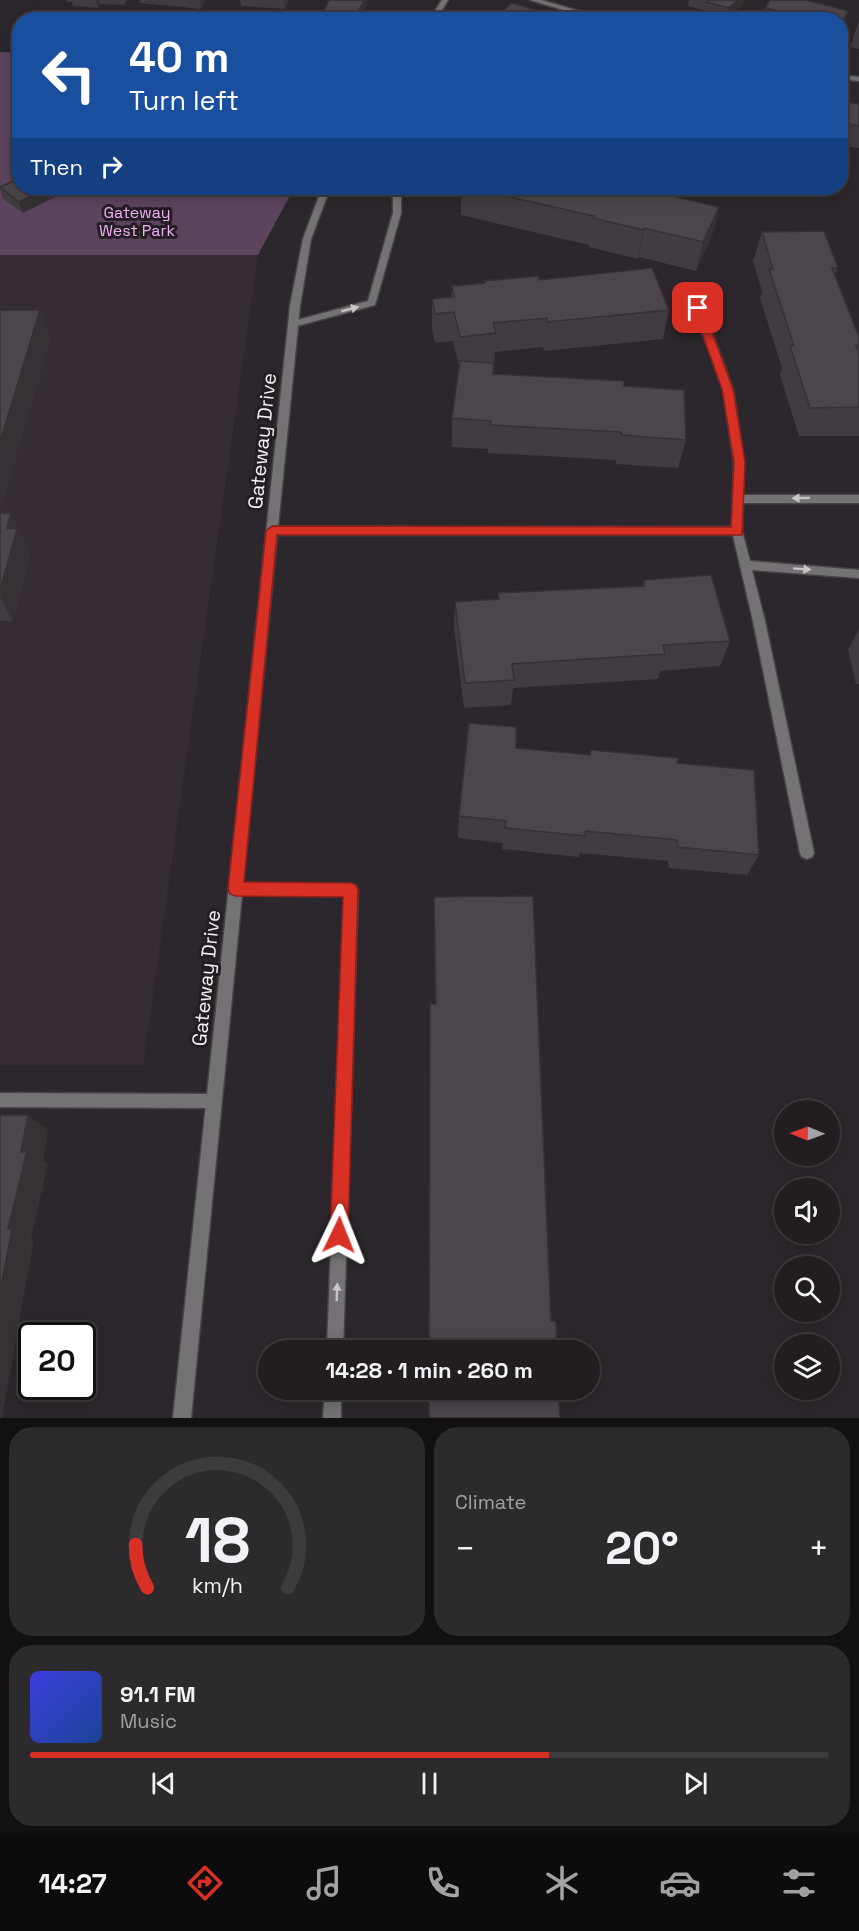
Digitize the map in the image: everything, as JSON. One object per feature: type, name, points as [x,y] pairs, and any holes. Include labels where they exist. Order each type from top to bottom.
[{"type":"street","points":[[533,0],[577,12]]},
{"type":"street","name":"Gateway Drive","points":[[182,1418],[212,1101],[236,889],[293,324],[307,239],[323,195]]},
{"type":"street","points":[[293,324],[372,303],[397,213],[397,195]]},
{"type":"street","points":[[698,308],[728,389],[739,462],[737,531],[807,853]]},
{"type":"street","points":[[739,499],[859,499]]},
{"type":"street","points":[[272,531],[737,531]]},
{"type":"street","points":[[746,565],[859,574]]},
{"type":"street","points":[[236,889],[351,890],[335,1340]]},
{"type":"street","points":[[0,1100],[212,1101]]},
{"type":"street","points":[[332,1418],[333,1400]]},
{"type":"shaded area","points":[[0,255],[258,255],[143,1065],[0,1065]]},
{"type":"green space","name":"Gateway West Park","points":[[0,52],[12,53],[12,195],[290,195],[258,255],[0,255]]},
{"type":"building","points":[[329,0],[364,0],[358,12],[323,12]]},
{"type":"building","points":[[709,0],[737,0],[729,8],[707,2]]},
{"type":"building","points":[[770,0],[806,0],[848,11],[782,12],[765,8]]},
{"type":"building","points":[[512,3],[542,12],[502,12]]},
{"type":"building","points":[[848,102],[859,104],[859,126],[848,124]]},
{"type":"building","points":[[12,182],[12,195],[34,195],[19,202],[0,187]]},
{"type":"building","points":[[502,195],[668,195],[719,207],[703,242],[644,228],[643,230],[593,218],[594,216]]},
{"type":"building","points":[[824,231],[838,268],[832,268],[859,337],[859,345],[856,345],[859,354],[859,407],[810,408],[790,346],[794,346],[769,269],[773,269],[762,232]]},
{"type":"building","points":[[652,268],[669,310],[547,322],[547,318],[493,323],[496,333],[460,337],[454,312],[435,314],[432,299],[454,297],[452,286],[485,283],[484,281],[538,276],[539,280]]},
{"type":"building","points":[[0,310],[40,310],[0,442]]},
{"type":"building","points":[[460,361],[494,363],[493,374],[624,381],[624,386],[684,390],[686,440],[622,435],[621,432],[490,425],[491,421],[452,418]]},
{"type":"building","points":[[0,513],[11,513],[7,528],[17,529],[0,590]]},
{"type":"building","points":[[711,575],[730,641],[663,645],[665,654],[512,664],[514,680],[465,683],[455,602],[499,599],[498,593],[645,586],[644,580]]},
{"type":"building","points":[[469,723],[516,727],[516,748],[590,755],[591,750],[678,758],[677,763],[754,770],[759,855],[678,847],[677,840],[586,831],[585,836],[505,828],[506,821],[459,816]]},
{"type":"building","points":[[533,896],[551,1321],[556,1322],[557,1340],[429,1340],[430,1004],[436,1004],[434,897]]},
{"type":"building","points":[[0,1115],[28,1115],[21,1152],[27,1151],[8,1229],[12,1229],[0,1291]]},
{"type":"building","points":[[429,1400],[559,1400],[560,1418],[429,1418]]},
{"type":"route","points":[[339,1235],[351,890],[236,889],[272,531],[737,531],[739,462],[728,389],[698,308]]}]
